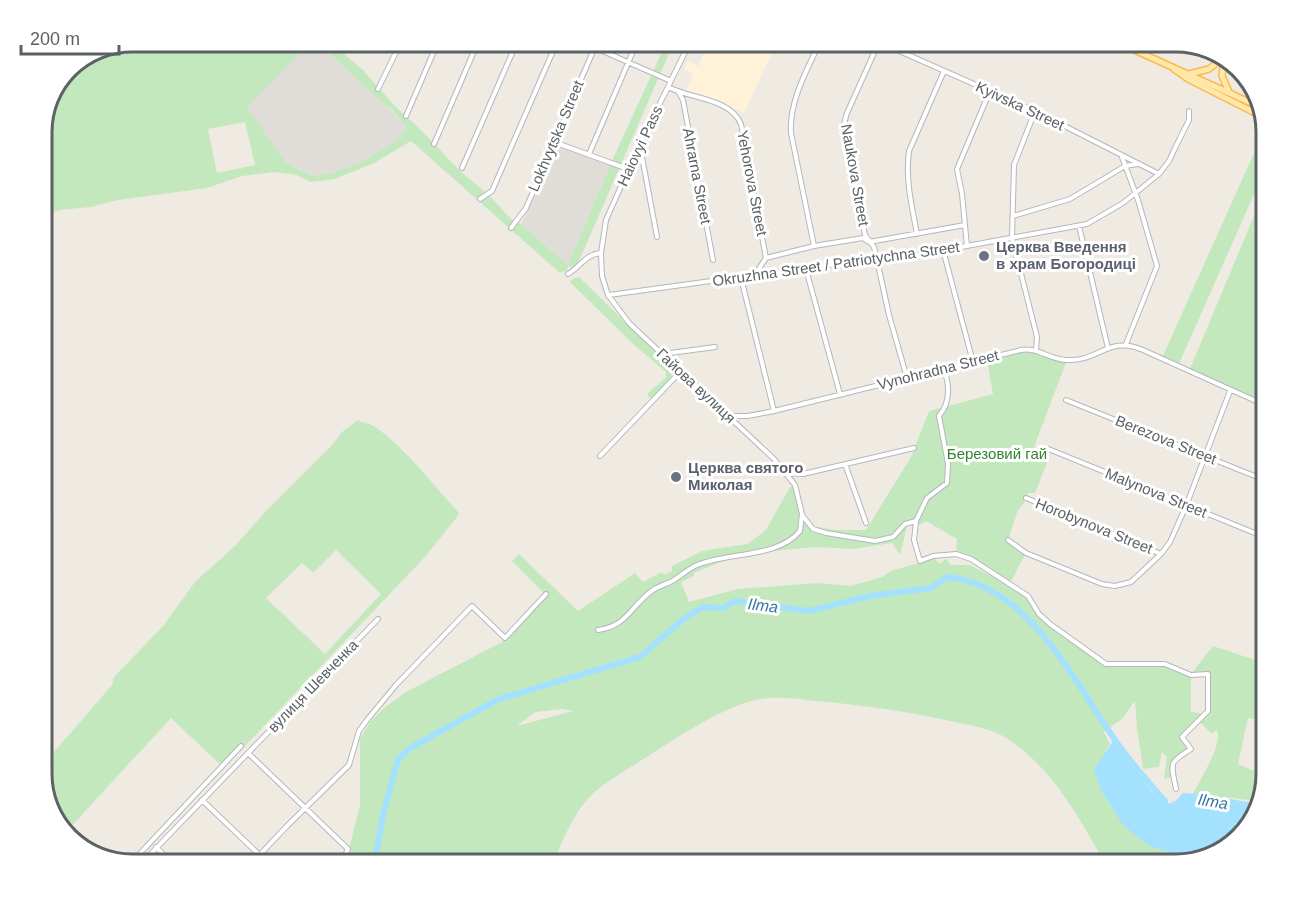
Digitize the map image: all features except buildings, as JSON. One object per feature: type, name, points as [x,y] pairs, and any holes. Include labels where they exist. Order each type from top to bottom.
[{"type":"main road","points":[[1139,52],[1250,102]]},
{"type":"main road","points":[[1189,74],[1209,69],[1216,63]]},
{"type":"main road","points":[[1170,66],[1188,79],[1254,112]]},
{"type":"main road","points":[[1223,67],[1222,76],[1230,93]]},
{"type":"street","points":[[378,89],[396,52]]},
{"type":"street","points":[[406,116],[434,52]]},
{"type":"street","points":[[434,144],[474,52]]},
{"type":"street","points":[[462,168],[513,52]]},
{"type":"street","points":[[480,199],[492,191],[553,52]]},
{"type":"street","name":"Lokhvytska Street","points":[[511,228],[526,208],[592,52]]},
{"type":"street","points":[[603,52],[671,81]]},
{"type":"street","points":[[589,153],[633,52]]},
{"type":"street","name":"Haiovyi Pass","points":[[601,253],[606,220],[628,169],[685,52]]},
{"type":"street","points":[[814,246],[790,120],[797,94],[816,52]]},
{"type":"street","name":"Naukova Street","points":[[874,52],[844,124],[865,235],[874,247],[889,315],[907,378]]},
{"type":"street","name":"Kyivska Street","points":[[901,52],[1035,111],[1159,174]]},
{"type":"street","points":[[917,234],[909,190],[909,151],[944,71]]},
{"type":"street","points":[[668,87],[679,92]]},
{"type":"street","points":[[967,246],[957,169],[990,91]]},
{"type":"street","name":"Yehorova Street","points":[[679,92],[732,110],[738,116],[766,258]]},
{"type":"street","name":"Ahrarna Street","points":[[679,92],[683,100],[713,260]]},
{"type":"street","points":[[1035,111],[1014,165],[1012,238],[1038,337],[1036,350]]},
{"type":"street","name":"Okruzhna Street / Patriotychna Street","points":[[608,295],[943,250],[1087,224],[1123,203],[1159,174],[1169,161],[1189,120],[1189,111]]},
{"type":"street","points":[[554,142],[628,169]]},
{"type":"street","points":[[638,148],[642,157],[657,237]]},
{"type":"street","points":[[1122,156],[1156,269],[1126,344],[1256,402]]},
{"type":"street","points":[[1013,216],[1070,199],[1125,166],[1138,164]]},
{"type":"street","points":[[758,275],[758,270],[766,258],[814,246],[863,238],[869,242],[965,225]]},
{"type":"street","points":[[1079,226],[1108,348]]},
{"type":"street","points":[[943,250],[973,362]]},
{"type":"street","points":[[568,274],[577,269],[592,254],[601,253]]},
{"type":"street","name":"Гайова вулиця","points":[[601,253],[601,270],[608,295],[638,332],[774,459],[795,485],[802,514]]},
{"type":"street","points":[[806,269],[840,394]]},
{"type":"street","points":[[741,278],[774,411]]},
{"type":"street","name":"Vynohradna Street","points":[[729,416],[748,416],[774,411],[1021,350],[1036,350],[1067,360],[1081,359],[1108,348],[1126,344]]},
{"type":"street","points":[[663,354],[714,347]]},
{"type":"street","points":[[944,369],[948,383],[948,403],[939,416],[948,464],[947,483],[927,498],[916,521],[914,540],[920,561],[933,556],[956,554],[971,559],[1028,596],[1050,624],[1106,664],[1165,664],[1191,675],[1208,674],[1208,711],[1182,737],[1191,748],[1175,759],[1171,766],[1176,789]]},
{"type":"street","points":[[600,456],[681,371]]},
{"type":"street","name":"Horobynova Street","points":[[1008,540],[1026,553],[1102,584],[1115,586],[1131,582],[1141,575],[1170,542],[1230,391]]},
{"type":"street","name":"Berezova Street","points":[[1065,400],[1256,477]]},
{"type":"street","points":[[784,473],[803,474],[914,448]]},
{"type":"street","name":"Malynova Street","points":[[1046,448],[1256,534]]},
{"type":"street","points":[[845,464],[866,523]]},
{"type":"street","name":"Horobynova Street","points":[[1026,498],[1161,554]]},
{"type":"street","points":[[802,514],[813,529],[875,541],[893,537],[904,524],[916,521]]},
{"type":"street","points":[[598,630],[619,624],[654,589],[675,580],[696,566],[744,553],[773,549],[798,534],[802,514]]},
{"type":"street","points":[[261,854],[349,765],[360,731],[373,712],[472,606],[505,638],[546,594]]},
{"type":"street","name":"вулиця Шевченка","points":[[150,854],[378,619]]},
{"type":"street","points":[[139,854],[241,746]]},
{"type":"street","points":[[248,753],[348,849],[346,854]]},
{"type":"street","points":[[202,800],[257,854]]},
{"type":"street","points":[[156,847],[163,854]]},
{"type":"shaded area","points":[[301,52],[328,52],[389,107],[407,128],[393,143],[363,161],[332,173],[314,176],[286,163],[246,106]]},
{"type":"shaded area","points":[[704,52],[772,52],[744,113],[686,91],[693,73],[684,69],[688,60],[698,67]]},
{"type":"shaded area","points":[[560,147],[610,165],[568,265],[521,224]]},
{"type":"green space","points":[[133,52],[301,52],[247,107],[286,163],[313,176],[332,173],[363,161],[393,143],[407,128],[390,107],[388,108],[328,52],[342,52],[363,70],[395,106],[461,172],[490,196],[511,219],[521,224],[568,265],[610,165],[661,54],[670,52],[583,252],[575,268],[568,266],[567,271],[560,273],[411,141],[374,163],[335,179],[311,182],[297,175],[275,172],[242,176],[207,188],[53,212],[55,112],[69,84],[93,63],[107,57]],"holes":[[[245,122],[255,165],[217,173],[208,129]]]},
{"type":"green space","points":[[1256,148],[1256,190],[1178,366],[1162,358]]},
{"type":"green space","points":[[1256,211],[1256,401],[1189,371]]},
{"type":"green space","points":[[579,277],[673,369],[671,378],[651,399],[648,393],[666,377],[666,372],[633,344],[570,282]]},
{"type":"green space","name":"Березовий гай","points":[[1030,349],[1067,360],[1034,447],[1050,455],[1035,493],[1028,493],[1018,510],[1008,540],[1026,553],[1009,585],[1028,596],[1050,624],[1106,664],[1165,664],[1190,675],[1213,646],[1256,660],[1256,719],[1248,718],[1238,764],[1256,772],[1256,785],[1252,800],[1193,794],[1214,753],[1218,736],[1217,730],[1212,734],[1198,720],[1182,737],[1191,749],[1175,759],[1174,777],[1164,779],[1167,757],[1162,752],[1159,767],[1143,769],[1135,700],[1123,718],[1104,732],[1110,744],[1098,768],[1109,803],[1123,821],[1185,854],[1099,854],[1064,795],[1038,764],[1023,750],[993,732],[900,711],[775,698],[746,703],[714,716],[604,785],[586,801],[576,814],[558,854],[348,854],[360,805],[360,739],[370,722],[404,693],[502,642],[546,595],[512,561],[519,554],[578,611],[635,573],[643,582],[660,573],[666,574],[672,571],[672,566],[702,551],[747,544],[766,530],[790,487],[797,485],[804,514],[813,526],[834,530],[866,530],[911,457],[929,411],[993,394],[987,359]],"holes":[[[915,521],[915,527],[926,521],[957,539],[956,554],[986,567],[1004,582],[969,565],[951,565],[946,559],[939,564],[933,556],[891,571],[882,577],[851,586],[817,583],[738,589],[689,602],[681,582],[694,576],[694,573],[723,561],[755,553],[816,547],[853,549],[892,543],[900,555],[908,522]],[[1207,674],[1208,711],[1205,714],[1191,712],[1191,676]],[[562,709],[573,711],[517,726],[535,712]]]},
{"type":"green space","points":[[358,420],[375,427],[419,467],[459,513],[457,517],[424,558],[224,768],[171,718],[71,826],[63,814],[54,790],[53,753],[112,685],[114,677],[163,626],[195,582],[237,544],[263,514],[333,444],[342,432]],"holes":[[[336,550],[381,594],[325,654],[266,598],[302,563],[313,573]]]},
{"type":"water","points":[[1113,741],[1152,792],[1166,803],[1179,805],[1181,798],[1202,798],[1249,807],[1237,827],[1216,844],[1197,852],[1175,854],[1148,845],[1123,825],[1101,790],[1094,769]]},
{"type":"waterway","name":"Ilma","points":[[376,854],[383,815],[398,759],[412,747],[499,699],[640,657],[682,620],[703,607],[723,608],[735,601],[809,611],[870,596],[931,588],[947,577],[976,584],[1002,597],[1025,616],[1065,664],[1127,756],[1165,801]]},
{"type":"waterway","name":"Ilma","points":[[1173,805],[1184,796],[1250,806]]},
{"type":"place","name":"Церква Введення в храм Богородиці","points":[[984,256]]},
{"type":"place","name":"Церква святого Миколая","points":[[676,477]]}]
